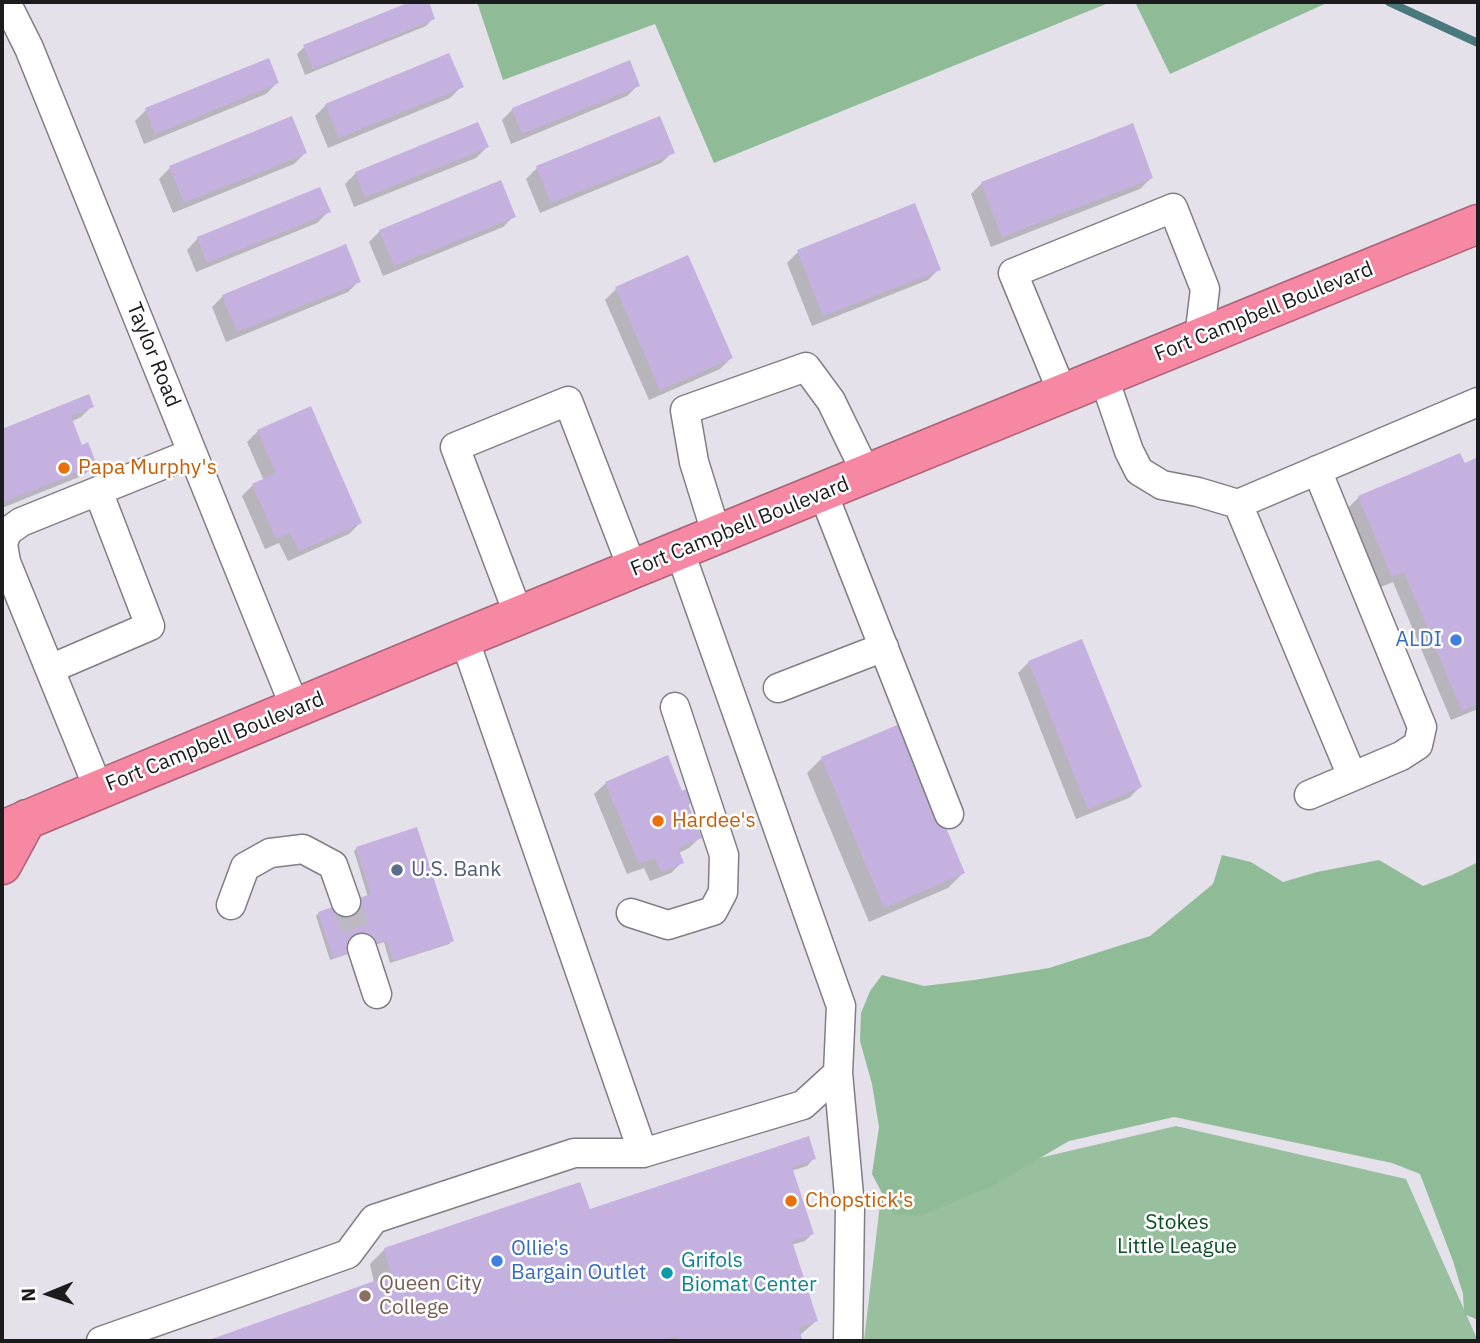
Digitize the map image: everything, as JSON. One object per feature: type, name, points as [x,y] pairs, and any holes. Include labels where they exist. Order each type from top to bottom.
[{"type":"highway","name":"Fort Campbell Boulevard","points":[[14,825],[1478,224]]},
{"type":"highway","points":[[2,864],[14,825]]},
{"type":"street","name":"Taylor Road","points":[[6,2],[29,48],[296,710]]},
{"type":"street","points":[[1063,394],[1013,273],[1173,208],[1205,289],[1199,338]]},
{"type":"street","points":[[717,536],[694,462],[685,410],[806,367],[831,401],[867,475]]},
{"type":"street","points":[[1104,378],[1129,451],[1139,471],[1162,485],[1238,504],[1478,402]]},
{"type":"street","points":[[519,616],[454,447],[568,401],[633,570]]},
{"type":"street","points":[[99,790],[6,562],[3,544],[7,532],[21,522],[192,453]]},
{"type":"street","points":[[1309,795],[1401,756],[1418,745],[1422,727],[1317,470]]},
{"type":"street","points":[[50,669],[150,626],[98,491]]},
{"type":"street","points":[[823,493],[949,814]]},
{"type":"street","points":[[1238,504],[1352,776]]},
{"type":"street","points":[[680,552],[841,1006],[838,1073],[850,1207],[848,1341]]},
{"type":"street","points":[[464,638],[643,1153]]},
{"type":"street","points":[[778,688],[884,647]]},
{"type":"street","points":[[631,913],[668,925],[713,911],[723,892],[724,855],[675,707]]},
{"type":"street","points":[[231,905],[245,867],[271,853],[303,849],[333,865],[346,902]]},
{"type":"street","points":[[362,948],[377,994]]},
{"type":"street","points":[[101,1341],[348,1254],[374,1219],[573,1153],[643,1153],[803,1105],[838,1073]]},
{"type":"green space","points":[[477,2],[1111,2],[714,163],[655,24],[503,80]]},
{"type":"green space","points":[[1135,2],[1329,2],[1170,74]]},
{"type":"green space","points":[[1222,855],[1251,862],[1283,882],[1317,872],[1379,860],[1423,886],[1478,862],[1478,1320],[1464,1314],[1463,1294],[1453,1261],[1420,1174],[1392,1163],[1174,1117],[1069,1141],[992,1186],[921,1216],[893,1214],[872,1174],[879,1127],[872,1084],[860,1041],[861,1013],[870,991],[882,975],[924,986],[974,980],[1049,968],[1150,936],[1213,884]]},
{"type":"green space","name":"Stokes Little League","points":[[1176,1126],[1406,1179],[1478,1341],[864,1341],[881,1195]]},
{"type":"building","points":[[410,2],[429,2],[435,19],[313,69],[303,45]]},
{"type":"building","points":[[449,53],[464,87],[339,138],[325,104]]},
{"type":"building","points":[[269,58],[279,83],[155,134],[145,108]]},
{"type":"building","points":[[630,60],[640,86],[522,134],[512,108]]},
{"type":"building","points":[[292,116],[307,153],[184,203],[169,166]]},
{"type":"building","points":[[660,116],[675,153],[551,203],[536,166]]},
{"type":"building","points":[[478,122],[489,147],[365,197],[355,172]]},
{"type":"building","points":[[1133,123],[1153,178],[1002,237],[981,182]]},
{"type":"building","points":[[501,180],[516,217],[394,266],[379,230]]},
{"type":"building","points":[[320,187],[331,212],[207,263],[197,237]]},
{"type":"building","points":[[915,203],[941,270],[823,316],[797,250]]},
{"type":"building","points":[[346,244],[361,282],[237,332],[222,295]]},
{"type":"building","points":[[688,255],[733,358],[660,390],[615,287]]},
{"type":"building","points":[[89,394],[94,407],[71,416],[82,445],[88,442],[97,465],[2,503],[2,429]]},
{"type":"building","points":[[311,406],[362,523],[299,551],[290,533],[276,539],[252,484],[276,473],[257,430]]},
{"type":"building","name":"ALDI","points":[[1460,453],[1465,463],[1478,457],[1478,704],[1462,711],[1404,572],[1392,577],[1358,496]]},
{"type":"building","points":[[1082,639],[1142,787],[1088,809],[1028,661]]},
{"type":"building","points":[[902,723],[965,873],[884,908],[821,757]]},
{"type":"building","name":"Hardee's","points":[[668,755],[682,791],[690,787],[695,801],[688,804],[702,838],[678,848],[684,863],[661,872],[655,858],[639,864],[605,782]]},
{"type":"building","name":"U.S. Bank","points":[[417,827],[454,941],[393,961],[387,940],[333,958],[318,912],[371,894],[356,847]]},
{"type":"building","points":[[809,1136],[816,1159],[792,1167],[814,1234],[792,1241],[818,1321],[798,1328],[803,1341],[679,1341],[677,1336],[661,1341],[206,1341],[391,1275],[384,1248],[580,1182],[590,1209]]},
{"type":"waterway","points":[[1389,2],[1478,43]]},
{"type":"tunnel","points":[[346,902],[362,948]]},
{"type":"place","name":"Papa Murphy's","points":[[64,468]]},
{"type":"place","name":"ALDI","points":[[1456,640]]},
{"type":"place","name":"Hardee's","points":[[658,821]]},
{"type":"place","name":"U.S. Bank","points":[[397,870]]},
{"type":"place","name":"Chopstick's","points":[[791,1201]]},
{"type":"place","name":"Ollie's Bargain Outlet","points":[[497,1261]]},
{"type":"place","name":"Grifols Biomat Center","points":[[667,1273]]},
{"type":"place","name":"Queen City College","points":[[365,1296]]}]
